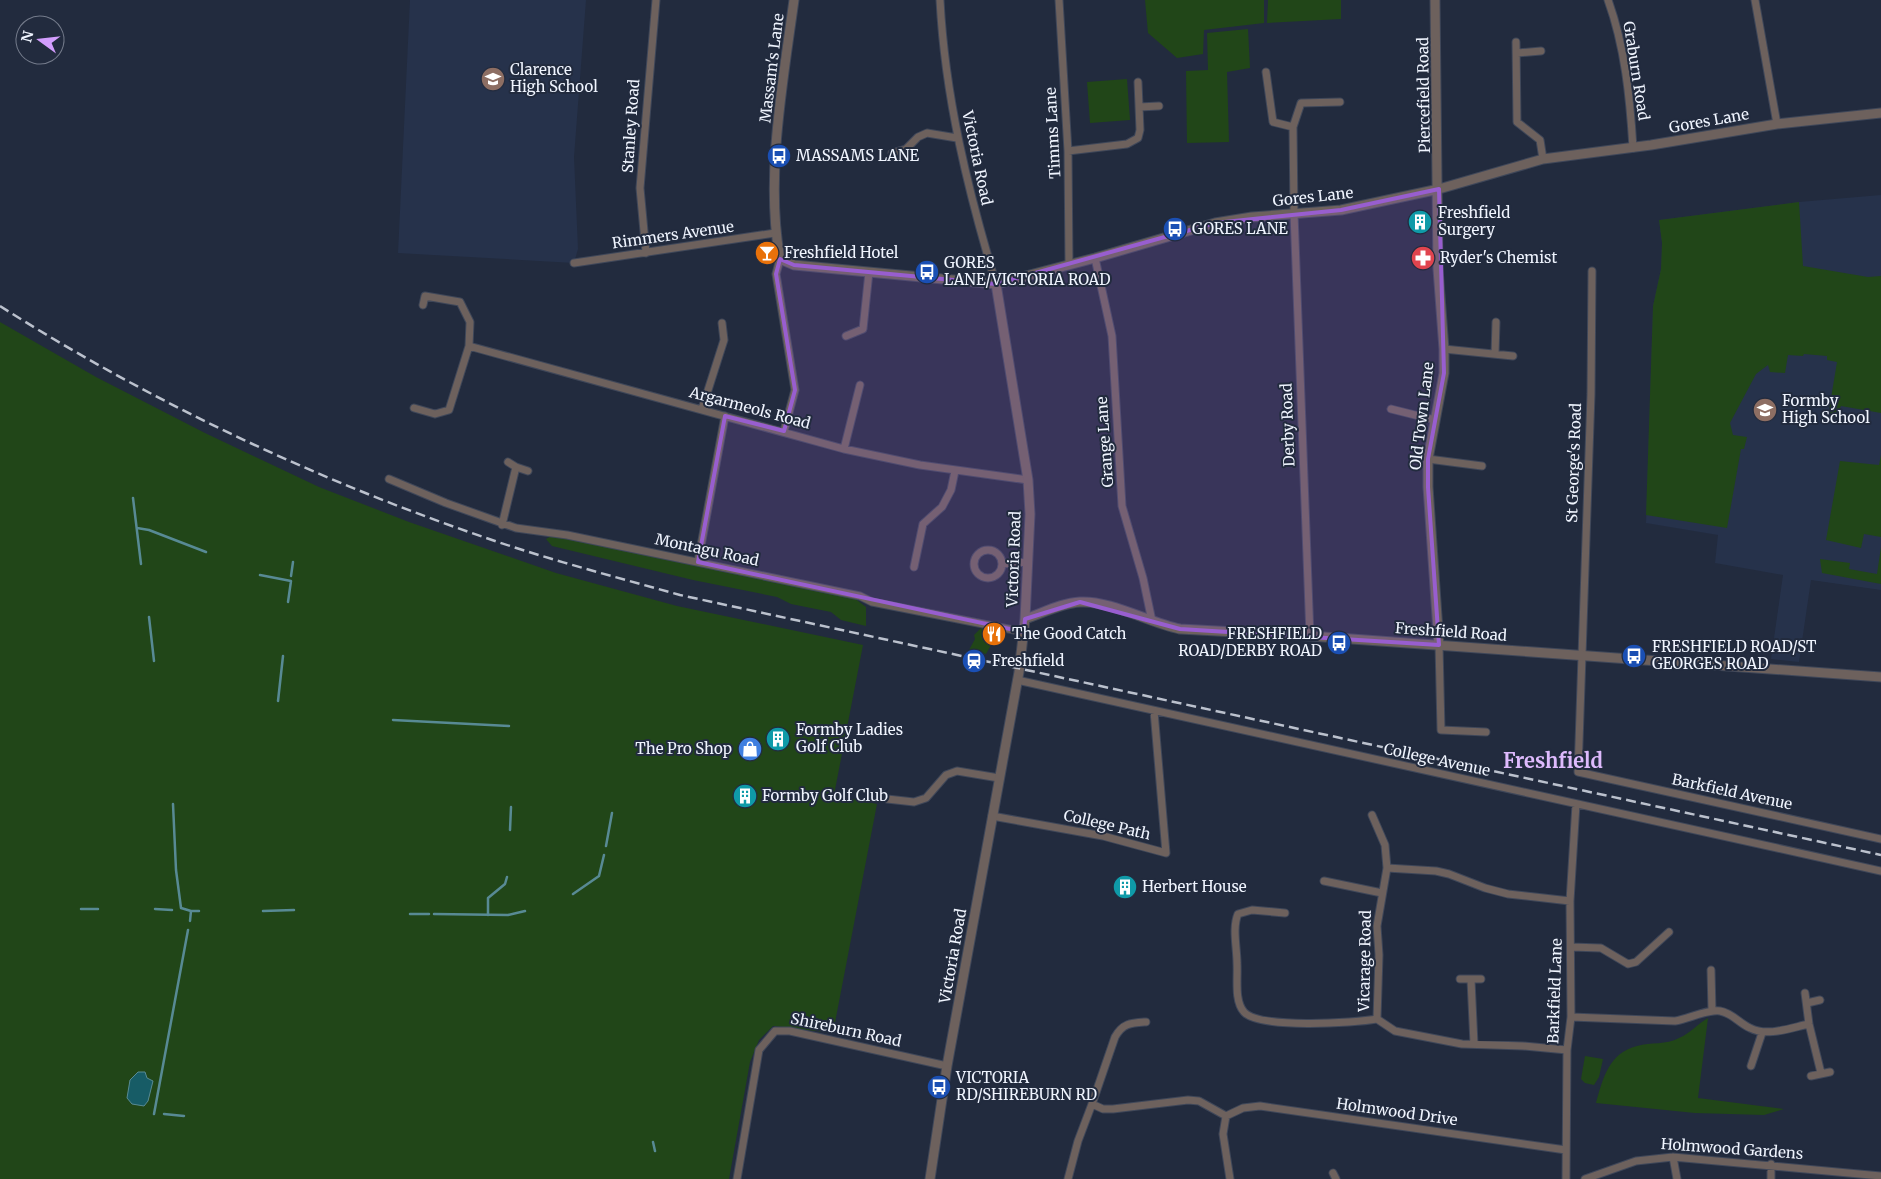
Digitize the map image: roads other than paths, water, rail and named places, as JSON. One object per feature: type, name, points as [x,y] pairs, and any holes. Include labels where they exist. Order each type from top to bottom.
[{"type":"street","name":"Stanley Road","points":[[646,253],[640,188],[656,0]]},
{"type":"street","name":"Massam's Lane","points":[[780,259],[775,233],[774,178],[785,66],[794,0]]},
{"type":"street","name":"Victoria Road","points":[[930,1179],[947,1066],[1018,680],[1026,619],[1030,514],[1028,480],[996,284],[976,216],[957,138],[942,36],[940,0]]},
{"type":"street","name":"Timms Lane","points":[[1059,0],[1068,151],[1069,265]]},
{"type":"street","name":"Piercefield Road","points":[[1436,0],[1439,189]]},
{"type":"street","name":"Graburn Road","points":[[1608,0],[1618,28],[1631,108],[1633,148]]},
{"type":"street","points":[[1755,0],[1777,124]]},
{"type":"street","points":[[1516,42],[1517,122],[1540,140],[1543,159]]},
{"type":"street","points":[[1517,53],[1541,51]]},
{"type":"street","points":[[1266,72],[1273,122],[1293,127]]},
{"type":"street","points":[[1068,151],[1134,142],[1138,138],[1140,130],[1138,82]]},
{"type":"street","name":"Derby Road","points":[[1310,636],[1294,213],[1293,127],[1301,103],[1340,102]]},
{"type":"street","points":[[1139,107],[1159,106]]},
{"type":"street","name":"Gores Lane","points":[[780,259],[794,266],[996,284],[1096,258],[1215,223],[1252,217],[1341,210],[1439,189],[1543,159],[1633,148],[1777,124],[1881,113]]},
{"type":"street","points":[[892,153],[906,149],[918,137],[927,132],[957,138]]},
{"type":"street","name":"Old Town Lane","points":[[1439,189],[1438,269],[1444,373],[1428,459],[1428,498],[1439,645]]},
{"type":"street","name":"Rimmers Avenue","points":[[574,263],[775,233]]},
{"type":"street","name":"Grange Lane","points":[[1096,258],[1112,336],[1122,506],[1143,578],[1152,621]]},
{"type":"street","points":[[780,259],[776,274],[795,390],[784,431]]},
{"type":"street","name":"St George's Road","points":[[1581,655],[1591,394],[1592,271]]},
{"type":"street","points":[[846,336],[863,329],[869,272]]},
{"type":"street","points":[[414,408],[434,414],[449,410],[470,346],[470,322],[460,302],[425,296],[423,305]]},
{"type":"street","points":[[1494,354],[1496,322]]},
{"type":"street","points":[[702,410],[724,340],[722,323]]},
{"type":"street","name":"Argarmeols Road","points":[[470,346],[844,449],[955,471],[1028,480]]},
{"type":"street","points":[[1444,350],[1513,356]]},
{"type":"street","points":[[844,449],[860,385]]},
{"type":"street","points":[[1390,409],[1435,420]]},
{"type":"street","points":[[698,562],[725,416]]},
{"type":"street","points":[[1428,459],[1482,466]]},
{"type":"street","points":[[508,462],[528,471]]},
{"type":"street","points":[[502,525],[516,467]]},
{"type":"street","points":[[914,567],[923,524],[942,508],[951,490],[955,471]]},
{"type":"street","name":"Montagu Road","points":[[389,479],[502,525],[567,535],[860,596],[882,604],[1024,632]]},
{"type":"street","points":[[1002,564],[1028,562]]},
{"type":"street","name":"Freshfield Road","points":[[1026,619],[1056,607],[1080,602],[1128,612],[1180,629],[1310,636],[1881,677]]},
{"type":"street","points":[[1439,645],[1441,730],[1486,732]]},
{"type":"street","name":"Barkfield Avenue","points":[[1581,655],[1578,772],[1881,838]]},
{"type":"street","name":"College Avenue","points":[[1018,680],[1881,871]]},
{"type":"street","name":"College Path","points":[[992,816],[1103,836],[1166,853],[1154,711]]},
{"type":"street","points":[[887,799],[914,802],[926,798],[946,775],[957,771],[999,778]]},
{"type":"street","name":"Barkfield Lane","points":[[1566,1179],[1566,1050],[1571,1017],[1569,983],[1571,947],[1570,901],[1576,804]]},
{"type":"street","name":"Vicarage Road","points":[[1372,815],[1385,845],[1387,868],[1377,926],[1379,955],[1377,1019],[1395,1031],[1428,1039],[1566,1050]]},
{"type":"street","points":[[1387,868],[1436,871],[1500,892],[1570,901]]},
{"type":"street","points":[[1324,881],[1382,893]]},
{"type":"street","points":[[1285,913],[1252,910],[1238,914],[1236,928],[1238,987],[1239,1001],[1243,1011],[1253,1019],[1297,1023],[1377,1019]]},
{"type":"street","points":[[1571,947],[1601,948],[1628,964],[1636,962],[1670,932]]},
{"type":"street","points":[[1711,970],[1712,1011]]},
{"type":"street","points":[[1460,979],[1481,979]]},
{"type":"street","points":[[1471,980],[1474,1044]]},
{"type":"street","points":[[1805,993],[1821,1073]]},
{"type":"street","points":[[1807,1003],[1820,1000]]},
{"type":"street","points":[[1571,1017],[1675,1021],[1690,1019],[1712,1011],[1728,1014],[1749,1028],[1762,1033],[1810,1024]]},
{"type":"street","points":[[1068,1179],[1078,1141],[1115,1037],[1120,1028],[1128,1023],[1146,1022]]},
{"type":"street","name":"Shireburn Road","points":[[737,1179],[759,1050],[775,1031],[790,1031],[947,1066]]},
{"type":"street","points":[[1751,1066],[1762,1033]]},
{"type":"street","points":[[1811,1076],[1830,1072]]},
{"type":"street","points":[[1092,1104],[1102,1108],[1113,1109],[1188,1100],[1199,1101],[1226,1116],[1223,1134],[1230,1179]]},
{"type":"street","name":"Holmwood Drive","points":[[1226,1116],[1243,1108],[1260,1106],[1566,1150]]},
{"type":"street","points":[[1673,1157],[1677,1179]]},
{"type":"street","name":"Holmwood Gardens","points":[[1585,1179],[1636,1161],[1673,1157],[1771,1164],[1881,1176]]},
{"type":"street","points":[[1771,1164],[1771,1179]]},
{"type":"waterway","points":[[133,498],[141,564]]},
{"type":"waterway","points":[[137,528],[149,530],[206,552]]},
{"type":"waterway","points":[[291,576],[293,562]]},
{"type":"waterway","points":[[260,575],[291,581],[288,602]]},
{"type":"waterway","points":[[149,617],[154,661]]},
{"type":"waterway","points":[[278,701],[283,656]]},
{"type":"waterway","points":[[393,720],[509,726]]},
{"type":"waterway","points":[[173,804],[176,870],[181,908],[199,911]]},
{"type":"waterway","points":[[510,830],[511,807]]},
{"type":"waterway","points":[[606,846],[612,813]]},
{"type":"waterway","points":[[573,894],[599,876],[604,855]]},
{"type":"waterway","points":[[488,915],[488,898],[505,884],[507,877]]},
{"type":"waterway","points":[[81,909],[98,909]]},
{"type":"waterway","points":[[155,909],[172,910]]},
{"type":"waterway","points":[[263,911],[294,910]]},
{"type":"waterway","points":[[190,921],[191,911]]},
{"type":"waterway","points":[[434,914],[508,915],[525,911]]},
{"type":"waterway","points":[[410,914],[429,914]]},
{"type":"waterway","points":[[154,1114],[188,930]]},
{"type":"waterway","points":[[164,1114],[184,1116]]},
{"type":"waterway","points":[[653,1142],[655,1151]]},
{"type":"railway","points":[[0,306],[118,376],[242,439],[305,468],[433,519],[566,563],[680,595],[1881,855]]},
{"type":"place","name":"Clarence High School","points":[[493,79]]},
{"type":"place","name":"MASSAMS LANE","points":[[779,156]]},
{"type":"place","name":"Freshfield Surgery","points":[[1420,222]]},
{"type":"place","name":"GORES LANE","points":[[1175,229]]},
{"type":"place","name":"Freshfield Hotel","points":[[767,253]]},
{"type":"place","name":"Ryder's Chemist","points":[[1423,258]]},
{"type":"place","name":"GORES LANE/VICTORIA ROAD","points":[[927,272]]},
{"type":"place","name":"Formby High School","points":[[1765,410]]},
{"type":"place","name":"The Good Catch","points":[[994,634]]},
{"type":"place","name":"FRESHFIELD ROAD/DERBY ROAD","points":[[1339,643]]},
{"type":"place","name":"FRESHFIELD ROAD/ST GEORGES ROAD","points":[[1634,656]]},
{"type":"place","name":"Freshfield","points":[[974,661]]},
{"type":"place","name":"Formby Ladies Golf Club","points":[[778,739]]},
{"type":"place","name":"The Pro Shop","points":[[750,749]]},
{"type":"place","name":"Formby Golf Club","points":[[745,796]]},
{"type":"place","name":"Herbert House","points":[[1125,887]]},
{"type":"place","name":"VICTORIA RD/SHIREBURN RD","points":[[939,1087]]},
{"type":"district","name":"Freshfield","points":[[1553,761]]}]
